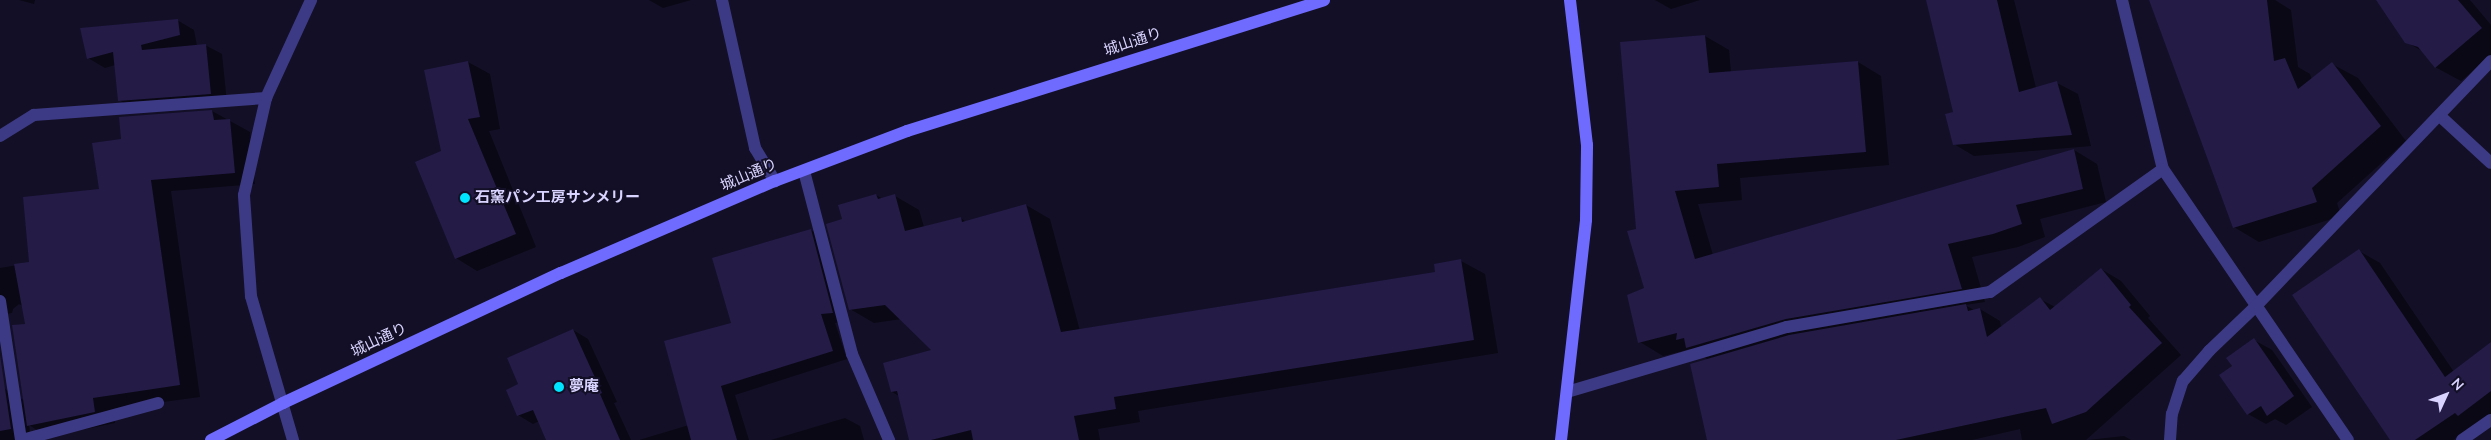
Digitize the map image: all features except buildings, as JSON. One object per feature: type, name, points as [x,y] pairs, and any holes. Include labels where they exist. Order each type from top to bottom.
[{"type":"street","points":[[293,440],[251,296],[244,195],[266,98],[311,0]]},
{"type":"street","points":[[722,0],[755,148],[775,181]]},
{"type":"street","name":"城山通り","points":[[211,440],[283,403],[561,273],[775,181],[907,131],[1324,0]]},
{"type":"street","points":[[1562,440],[1586,220],[1587,163],[1581,81],[1570,0]]},
{"type":"street","points":[[2122,0],[2163,169],[2255,307],[2348,440]]},
{"type":"street","points":[[2170,440],[2172,414],[2183,380],[2209,351],[2255,307],[2440,116],[2491,61]]},
{"type":"street","points":[[0,136],[34,115],[266,98]]},
{"type":"street","points":[[2440,116],[2491,163]]},
{"type":"street","points":[[1567,392],[1788,327],[1990,292],[2163,169]]},
{"type":"street","points":[[804,170],[852,354],[889,440]]},
{"type":"street","points":[[0,301],[21,440],[158,403]]},
{"type":"street","points":[[2462,440],[2491,420]]},
{"type":"place","name":"石窯パン工房サンメリー","points":[[465,198]]},
{"type":"place","name":"夢庵","points":[[559,387]]}]
